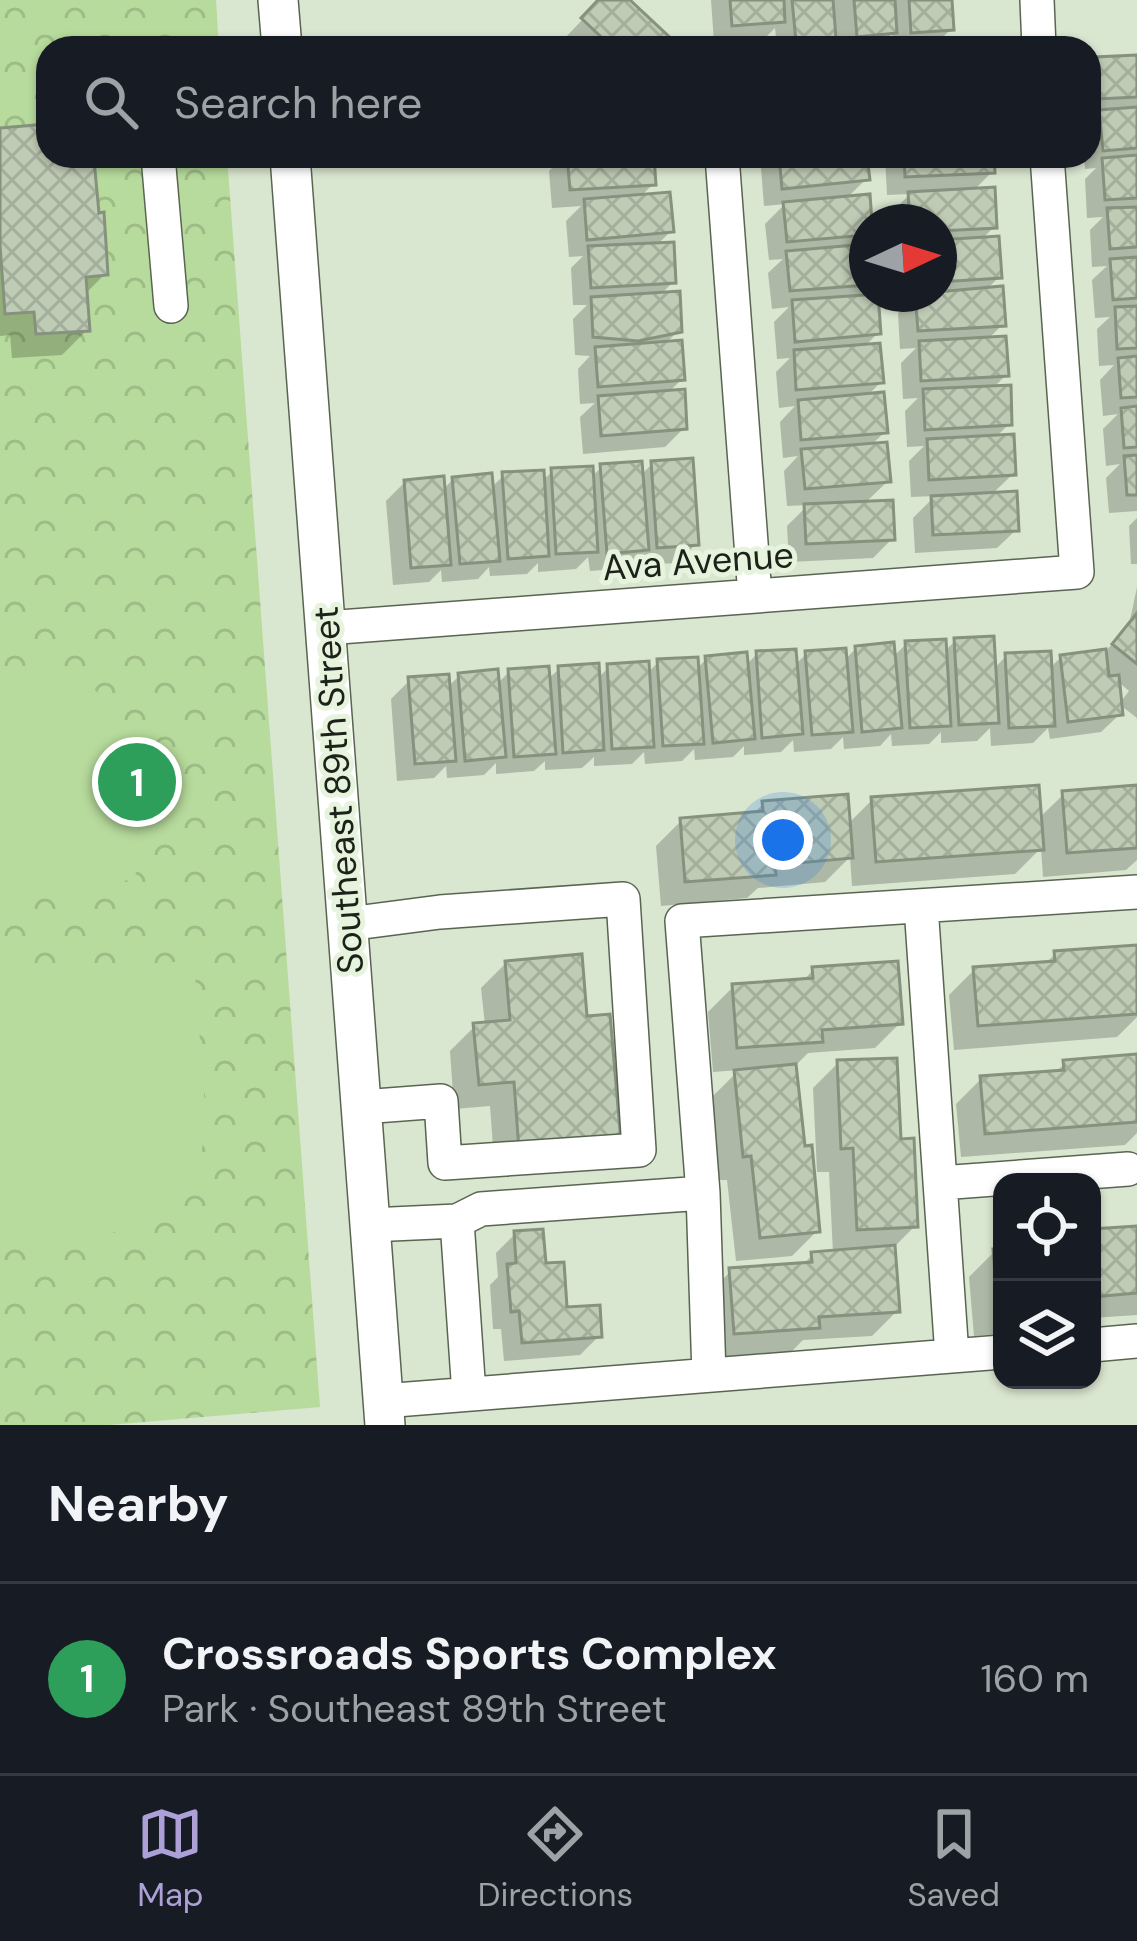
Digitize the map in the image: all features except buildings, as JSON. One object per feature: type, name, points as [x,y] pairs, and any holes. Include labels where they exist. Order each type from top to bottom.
[{"type":"main road","points":[[278,0],[281,36]]},
{"type":"main road","name":"Southeast 89th Street","points":[[291,168],[384,1413]]},
{"type":"street","points":[[159,168],[171,306]]},
{"type":"street","points":[[723,168],[755,596]]},
{"type":"street","name":"Ava Avenue","points":[[326,628],[1077,572],[1048,168]]},
{"type":"street","points":[[709,1375],[703,1193],[682,921],[1137,892]]},
{"type":"street","points":[[348,924],[440,912],[623,899],[639,1150],[446,1162],[441,1101],[362,1107]]},
{"type":"street","points":[[921,906],[952,1356]]},
{"type":"street","points":[[940,1183],[1128,1169]]},
{"type":"street","points":[[370,1225],[457,1221],[481,1209],[703,1193]]},
{"type":"street","points":[[457,1221],[469,1394]]},
{"type":"street","points":[[1101,1344],[1137,1341]]},
{"type":"street","points":[[384,1413],[469,1394],[993,1353]]},
{"type":"green space","points":[[0,0],[216,0],[218,36],[36,36],[36,168],[228,168],[320,1407],[109,1425],[0,1425]]},
{"type":"green space","points":[[38,676],[94,689],[132,729],[144,781],[149,841],[133,880],[0,889],[0,679]]},
{"type":"green space","points":[[194,961],[206,1121],[198,1178],[160,1220],[108,1234],[0,1240],[0,971]]},
{"type":"place","name":"Crossroads Sports Complex","points":[[137,782]]}]
